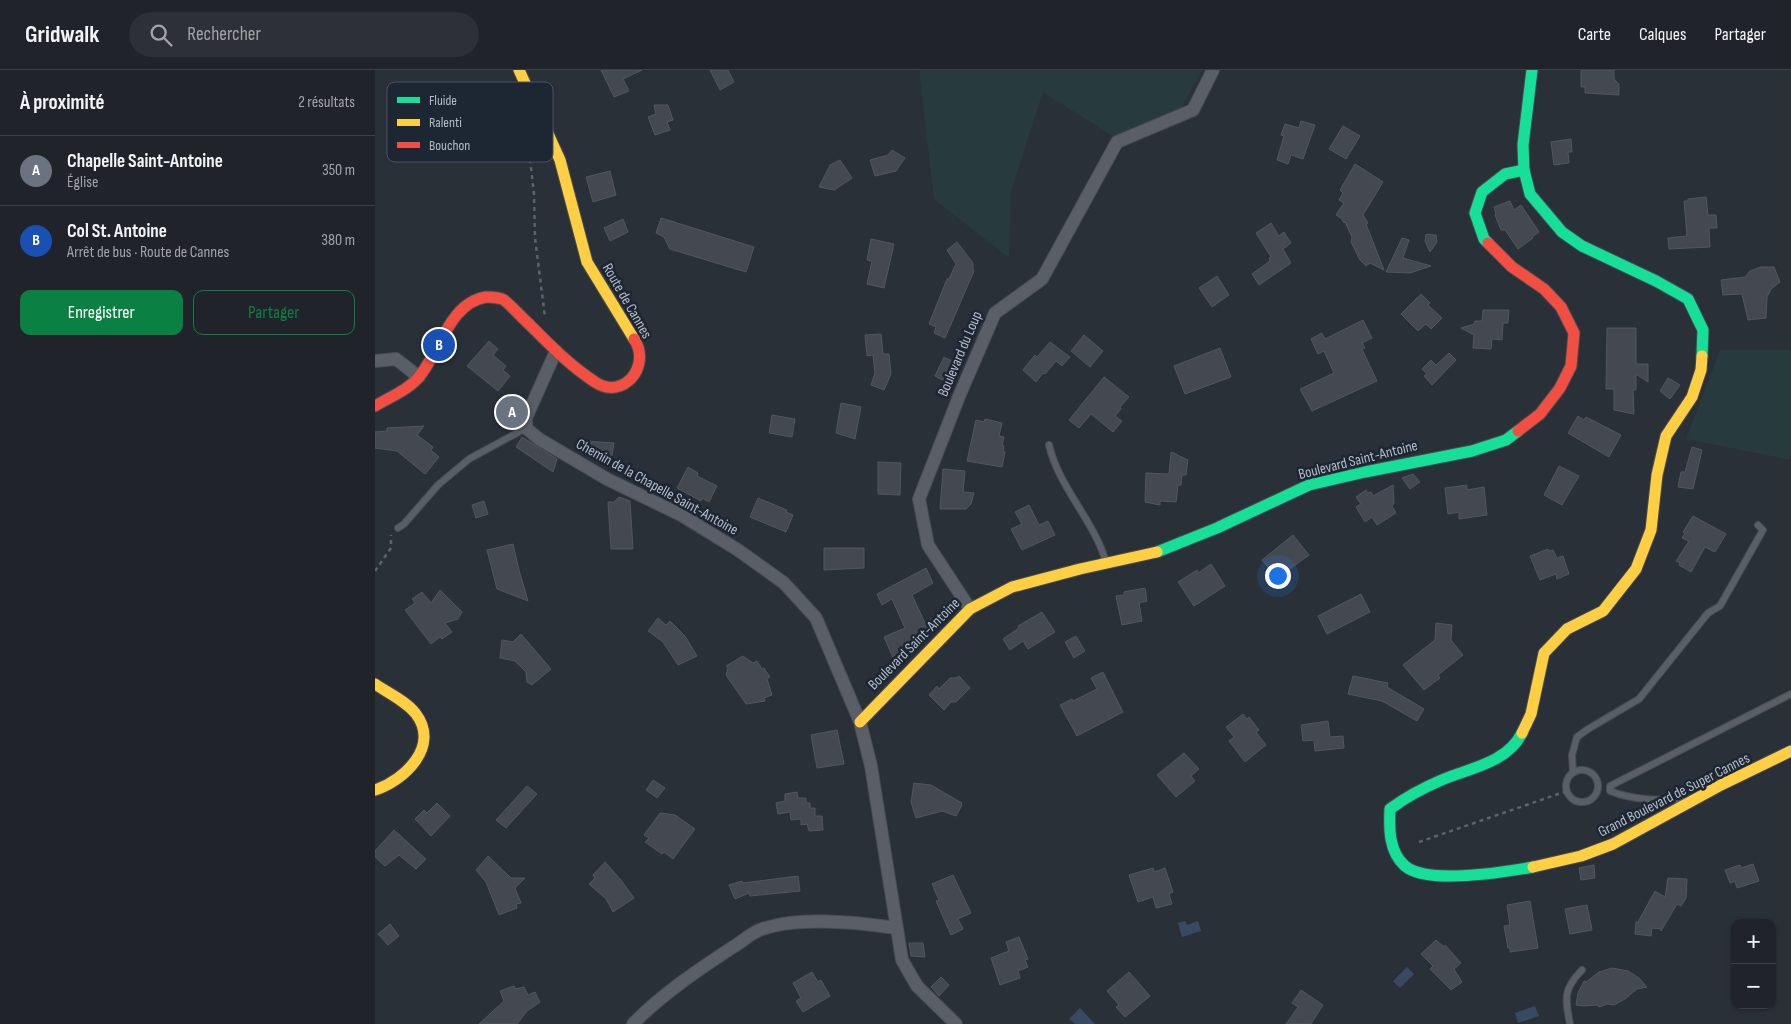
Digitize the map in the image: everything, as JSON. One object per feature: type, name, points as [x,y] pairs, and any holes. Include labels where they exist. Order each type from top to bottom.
[{"type":"street","name":"Route de Cannes","points":[[519,70],[524,82]]},
{"type":"street","name":"Boulevard du Loup","points":[[970,609],[928,545],[919,498],[960,394],[995,313],[1043,279],[1117,142],[1193,110],[1213,70]]},
{"type":"street","name":"Grand Boulevard de Super Cannes","points":[[1532,70],[1523,145],[1524,170],[1530,194],[1562,232],[1582,246],[1656,281],[1688,299],[1703,330],[1701,370],[1692,397],[1665,436],[1657,475],[1651,530],[1636,569],[1603,611],[1567,629],[1544,653],[1531,714],[1519,739],[1500,758],[1443,780],[1403,799],[1390,809],[1388,830],[1393,850],[1403,865],[1414,873],[1447,876],[1490,873],[1545,864],[1601,850],[1693,800],[1791,751]]},
{"type":"street","name":"Route de Cannes","points":[[419,377],[459,314],[469,304],[481,298],[492,296],[503,299],[556,351],[594,382],[603,387],[616,388],[626,384],[639,368],[638,344],[587,262],[560,160],[553,145]]},
{"type":"street","name":"Boulevard Saint-Antoine","points":[[860,722],[970,609],[1012,587],[1080,568],[1159,552],[1309,486],[1365,472],[1472,452],[1506,440],[1540,414],[1560,388],[1571,366],[1574,333],[1561,306],[1544,289],[1512,266],[1484,239],[1475,213],[1482,192],[1505,174],[1524,170]]},
{"type":"street","points":[[526,428],[525,418],[556,351]]},
{"type":"street","points":[[375,361],[396,359],[419,377],[375,406]]},
{"type":"street","name":"Chemin de la Chapelle Saint-Antoine","points":[[526,428],[539,439],[607,479],[681,515],[738,550],[784,583],[816,618],[860,722],[871,766],[902,960],[917,986],[956,1024]]},
{"type":"street","points":[[375,684],[403,703],[416,715],[422,725],[424,738],[422,750],[415,764],[392,784],[375,790]]},
{"type":"street","points":[[633,1024],[645,1011],[699,970],[761,929],[783,924],[825,921],[896,928]]},
{"type":"lane","points":[[398,528],[404,524],[438,485],[469,459],[526,428]]},
{"type":"lane","points":[[1049,445],[1053,463],[1102,545],[1107,563]]},
{"type":"lane","points":[[1573,772],[1572,755],[1577,737],[1639,699],[1708,612],[1720,606],[1763,530],[1758,525]]},
{"type":"lane","points":[[1609,791],[1610,786],[1791,694]]},
{"type":"lane","points":[[1584,770],[1594,775],[1598,785],[1594,796],[1585,802],[1574,800],[1567,792],[1566,780],[1573,772],[1584,770]]},
{"type":"lane","points":[[1596,790],[1656,800],[1693,800]]},
{"type":"lane","points":[[1570,1024],[1566,1001],[1571,981],[1582,970]]},
{"type":"path","points":[[530,162],[534,194],[535,238],[546,323]]},
{"type":"path","points":[[375,571],[391,548],[391,531],[398,528]]},
{"type":"path","points":[[1419,842],[1567,792]]},
{"type":"green space","points":[[919,70],[1202,70],[1181,109],[1112,136],[1043,92],[1011,191],[1009,258],[934,199]]},
{"type":"green space","points":[[1720,350],[1791,350],[1791,460],[1686,439]]},
{"type":"water","points":[[1185,921],[1187,925],[1198,921],[1201,931],[1182,937],[1178,923]]},
{"type":"water","points":[[1407,967],[1414,974],[1400,988],[1393,981]]},
{"type":"water","points":[[1535,1006],[1539,1016],[1518,1023],[1515,1013]]},
{"type":"water","points":[[1080,1008],[1095,1024],[1075,1024],[1069,1019]]},
{"type":"building","points":[[601,70],[642,70],[623,79],[629,91],[614,97]]},
{"type":"building","points":[[710,70],[728,70],[734,82],[720,90]]},
{"type":"building","points":[[1581,70],[1614,70],[1614,79],[1619,84],[1619,95],[1585,93],[1585,87],[1581,87]]},
{"type":"building","points":[[654,105],[668,105],[673,120],[667,122],[670,130],[655,135],[648,117],[656,114]]},
{"type":"building","points":[[1301,121],[1315,125],[1303,159],[1291,155],[1288,164],[1277,160],[1284,136],[1281,135],[1285,124],[1299,128]]},
{"type":"building","points":[[1343,126],[1360,136],[1346,159],[1329,149]]},
{"type":"building","points":[[1571,139],[1572,152],[1568,152],[1569,163],[1554,165],[1551,142]]},
{"type":"building","points":[[892,150],[905,158],[896,171],[875,176],[870,160],[888,155]]},
{"type":"building","points":[[840,160],[852,178],[834,190],[819,187],[830,165]]},
{"type":"building","points":[[1355,164],[1383,182],[1363,215],[1368,223],[1366,224],[1384,270],[1370,263],[1366,266],[1360,260],[1351,242],[1352,237],[1345,222],[1336,215],[1344,203],[1339,200],[1343,193],[1340,190]]},
{"type":"building","points":[[610,171],[616,195],[593,202],[586,177]]},
{"type":"building","points":[[1706,197],[1708,215],[1716,215],[1717,228],[1709,228],[1710,247],[1669,249],[1668,238],[1687,236],[1684,201]]},
{"type":"building","points":[[1510,201],[1514,210],[1521,205],[1539,232],[1518,249],[1505,230],[1501,230],[1495,215],[1494,207]]},
{"type":"building","points":[[661,218],[754,247],[746,272],[670,249],[664,237],[656,233]]},
{"type":"building","points":[[623,219],[628,232],[610,241],[604,228]]},
{"type":"building","points":[[1271,223],[1279,236],[1284,232],[1291,243],[1283,249],[1291,263],[1259,285],[1252,274],[1270,261],[1269,258],[1271,257],[1256,233]]},
{"type":"building","points":[[1426,234],[1436,235],[1437,242],[1430,252],[1425,241]]},
{"type":"building","points":[[1402,238],[1409,240],[1403,258],[1431,266],[1410,273],[1386,272]]},
{"type":"building","points":[[871,239],[894,244],[884,288],[867,284],[872,261],[867,260]]},
{"type":"building","points":[[957,242],[973,263],[974,271],[945,338],[934,333],[936,327],[929,324],[947,279],[949,279],[956,264],[947,250]]},
{"type":"building","points":[[1761,267],[1774,267],[1780,282],[1771,289],[1767,297],[1766,318],[1748,320],[1742,294],[1723,295],[1721,280],[1745,277],[1750,271]]},
{"type":"building","points":[[1217,276],[1229,295],[1212,307],[1199,288]]},
{"type":"building","points":[[1421,294],[1430,303],[1428,305],[1442,318],[1431,329],[1426,324],[1418,331],[1401,314]]},
{"type":"building","points":[[1483,310],[1509,310],[1508,323],[1503,323],[1502,340],[1492,339],[1491,349],[1473,348],[1474,335],[1461,328],[1474,324],[1475,321],[1482,321]]},
{"type":"building","points":[[1363,320],[1372,338],[1362,343],[1365,348],[1362,349],[1377,381],[1312,411],[1300,389],[1334,373],[1324,351],[1318,354],[1311,339],[1322,333],[1325,339]]},
{"type":"building","points":[[1607,328],[1636,328],[1636,364],[1648,364],[1648,382],[1636,374],[1636,390],[1633,390],[1634,414],[1614,410],[1614,389],[1606,389]]},
{"type":"building","points":[[881,334],[883,354],[889,354],[891,374],[884,390],[871,385],[875,373],[873,355],[867,356],[865,335]]},
{"type":"building","points":[[1084,335],[1103,351],[1090,367],[1071,351]]},
{"type":"building","points":[[489,341],[498,349],[493,355],[506,366],[503,370],[510,376],[498,391],[467,366]]},
{"type":"building","points":[[1050,342],[1070,357],[1062,366],[1056,361],[1036,382],[1023,370],[1035,355],[1037,357]]},
{"type":"building","points":[[1220,348],[1231,377],[1185,394],[1174,366]]},
{"type":"building","points":[[1449,353],[1456,360],[1432,385],[1424,376],[1427,374],[1422,369],[1431,360],[1436,365]]},
{"type":"building","points":[[944,357],[956,363],[946,382],[935,376]]},
{"type":"building","points":[[1104,377],[1129,397],[1115,416],[1122,421],[1113,432],[1091,414],[1079,428],[1069,420]]},
{"type":"building","points":[[1668,378],[1680,385],[1670,399],[1660,391]]},
{"type":"building","points":[[841,403],[861,407],[855,439],[836,433]]},
{"type":"building","points":[[772,415],[795,419],[792,437],[769,433]]},
{"type":"building","points":[[1578,416],[1584,420],[1586,417],[1621,435],[1609,457],[1568,433]]},
{"type":"building","points":[[985,419],[1002,423],[999,436],[1004,437],[1002,445],[1004,446],[1003,452],[1005,452],[1002,467],[967,461],[976,420],[984,422]]},
{"type":"building","points":[[424,426],[417,435],[433,447],[431,450],[439,457],[425,474],[397,451],[375,448],[375,432],[387,431],[387,428]]},
{"type":"building","points":[[522,437],[557,459],[553,472],[516,447]]},
{"type":"building","points":[[586,441],[614,443],[612,456],[585,452]]},
{"type":"building","points":[[1692,447],[1702,450],[1693,489],[1678,487],[1681,472],[1685,472]]},
{"type":"building","points":[[1171,452],[1188,460],[1186,475],[1182,475],[1181,485],[1178,485],[1176,502],[1160,501],[1160,505],[1145,502],[1146,473],[1169,474]]},
{"type":"building","points":[[878,462],[901,463],[900,495],[878,494]]},
{"type":"building","points":[[1559,466],[1579,476],[1562,505],[1544,495]]},
{"type":"building","points":[[688,467],[698,473],[697,476],[717,486],[709,502],[702,498],[701,501],[677,488]]},
{"type":"building","points":[[943,469],[965,471],[963,492],[974,493],[971,504],[966,509],[940,509]]},
{"type":"building","points":[[1413,474],[1420,482],[1410,489],[1402,478]]},
{"type":"building","points":[[1393,485],[1394,503],[1392,506],[1396,513],[1377,525],[1372,517],[1365,522],[1356,507],[1361,504],[1356,497],[1366,490],[1368,493],[1371,492],[1373,496]]},
{"type":"building","points":[[1467,485],[1467,490],[1484,487],[1487,515],[1459,519],[1459,512],[1448,514],[1445,488]]},
{"type":"building","points":[[619,497],[630,501],[633,549],[611,549],[608,502],[614,502]]},
{"type":"building","points":[[758,498],[787,510],[786,512],[793,515],[786,532],[750,517]]},
{"type":"building","points":[[484,501],[488,514],[476,518],[472,505]]},
{"type":"building","points":[[1029,505],[1039,525],[1048,521],[1055,535],[1022,550],[1011,529],[1022,524],[1015,512]]},
{"type":"building","points":[[1693,516],[1726,534],[1715,552],[1705,547],[1691,572],[1676,561],[1689,541],[1682,538],[1685,533],[1683,532]]},
{"type":"building","points":[[1293,535],[1309,555],[1284,573],[1281,570],[1274,575],[1262,560]]},
{"type":"building","points":[[513,544],[528,601],[497,589],[487,550]]},
{"type":"building","points":[[824,548],[864,548],[864,568],[824,570]]},
{"type":"building","points":[[1548,549],[1549,551],[1553,550],[1557,558],[1563,556],[1569,574],[1557,579],[1556,574],[1540,580],[1530,556]]},
{"type":"building","points":[[1211,564],[1225,586],[1194,606],[1178,582],[1197,570],[1198,573]]},
{"type":"building","points":[[926,568],[933,583],[912,595],[925,623],[931,619],[935,628],[917,647],[894,660],[884,637],[905,628],[892,599],[882,605],[877,594]]},
{"type":"building","points":[[1145,588],[1147,601],[1139,603],[1142,621],[1122,625],[1116,596],[1124,595],[1124,592]]},
{"type":"building","points":[[440,590],[462,612],[458,619],[445,623],[452,632],[442,639],[440,637],[431,644],[405,610],[415,603],[412,599],[422,592],[431,603]]},
{"type":"building","points":[[1361,594],[1370,612],[1327,634],[1318,616]]},
{"type":"building","points":[[1042,612],[1055,632],[1028,649],[1023,641],[1010,650],[1003,639],[1019,628],[1018,626]]},
{"type":"building","points":[[658,618],[666,625],[670,621],[685,636],[697,656],[678,665],[663,642],[648,631]]},
{"type":"building","points":[[1436,623],[1452,625],[1451,640],[1463,655],[1438,675],[1440,678],[1424,690],[1403,665],[1435,640]]},
{"type":"building","points":[[521,634],[551,669],[532,685],[527,682],[526,672],[515,661],[500,658],[502,640],[513,642]]},
{"type":"building","points":[[1076,636],[1085,651],[1074,658],[1065,642]]},
{"type":"building","points":[[743,656],[753,663],[757,661],[770,677],[767,679],[772,695],[764,698],[765,701],[746,704],[726,675],[728,668],[726,666]]},
{"type":"building","points":[[1103,672],[1123,712],[1077,736],[1060,705],[1097,689],[1091,678]]},
{"type":"building","points":[[959,676],[970,688],[956,702],[951,702],[944,710],[929,695],[937,686],[939,689],[950,678]]},
{"type":"building","points":[[1353,676],[1388,683],[1387,687],[1424,709],[1417,721],[1382,701],[1348,694]]},
{"type":"building","points":[[1243,714],[1247,719],[1249,717],[1259,730],[1256,732],[1266,745],[1245,762],[1229,741],[1234,737],[1226,727]]},
{"type":"building","points":[[1328,721],[1330,737],[1343,736],[1344,748],[1315,751],[1314,740],[1303,741],[1301,725]]},
{"type":"building","points":[[837,730],[844,764],[817,768],[811,735]]},
{"type":"building","points":[[1184,753],[1199,769],[1191,776],[1195,781],[1176,797],[1157,775]]},
{"type":"building","points":[[653,780],[665,788],[657,798],[646,790]]},
{"type":"building","points":[[914,783],[931,785],[962,803],[956,816],[942,811],[916,818],[911,802]]},
{"type":"building","points":[[527,786],[537,794],[506,828],[496,820]]},
{"type":"building","points":[[797,792],[798,798],[806,798],[806,803],[810,803],[810,808],[815,808],[815,816],[822,816],[823,830],[809,831],[807,824],[801,825],[801,819],[791,820],[790,812],[778,814],[776,803],[785,801],[785,794]]},
{"type":"building","points":[[437,803],[450,816],[431,836],[415,819],[424,810],[427,813]]},
{"type":"building","points":[[660,813],[675,815],[695,829],[673,859],[645,842],[649,838],[644,835]]},
{"type":"building","points":[[394,830],[426,859],[416,869],[399,855],[385,866],[375,857],[375,851]]},
{"type":"building","points":[[488,856],[511,878],[525,878],[515,888],[521,903],[516,904],[517,908],[499,915],[486,882],[476,870]]},
{"type":"building","points":[[605,862],[634,898],[613,912],[606,899],[589,884],[595,878],[593,875]]},
{"type":"building","points":[[1753,864],[1759,881],[1737,888],[1735,881],[1730,883],[1725,870],[1740,865],[1741,868]]},
{"type":"building","points":[[1594,865],[1595,878],[1581,880],[1579,868]]},
{"type":"building","points":[[1153,868],[1154,872],[1165,868],[1173,892],[1169,894],[1172,904],[1156,908],[1153,897],[1138,902],[1129,875]]},
{"type":"building","points":[[953,875],[971,913],[958,919],[963,929],[951,935],[936,901],[939,900],[932,884]]},
{"type":"building","points":[[798,876],[800,891],[750,896],[749,893],[735,899],[729,885],[742,881],[743,883]]},
{"type":"building","points":[[1668,878],[1687,879],[1686,898],[1681,906],[1677,904],[1661,931],[1661,929],[1652,928],[1651,936],[1635,934],[1636,922],[1638,922],[1655,891],[1665,897]]},
{"type":"building","points":[[1530,901],[1538,948],[1510,952],[1504,926],[1510,925],[1507,905]]},
{"type":"building","points":[[1587,905],[1592,930],[1570,934],[1565,909]]},
{"type":"building","points":[[390,924],[399,936],[388,945],[378,934]]},
{"type":"building","points":[[1019,937],[1028,959],[1025,960],[1028,967],[1018,971],[1020,978],[1000,985],[991,958],[1009,951],[1006,942]]},
{"type":"building","points":[[1436,940],[1444,947],[1445,945],[1461,963],[1454,969],[1462,982],[1451,990],[1430,969],[1433,966],[1421,954]]},
{"type":"building","points":[[909,943],[923,943],[925,957],[911,956]]},
{"type":"building","points":[[1612,968],[1628,971],[1639,978],[1647,987],[1637,989],[1614,1005],[1607,1004],[1599,1007],[1597,1005],[1576,1005],[1578,993],[1584,981],[1586,982],[1599,972]]},
{"type":"building","points":[[812,972],[818,982],[821,980],[830,996],[803,1012],[796,1001],[801,998],[793,983]]},
{"type":"building","points":[[1129,972],[1150,996],[1125,1017],[1116,1007],[1119,1005],[1107,991]]},
{"type":"building","points":[[941,977],[949,985],[939,996],[931,987]]},
{"type":"building","points":[[514,986],[515,989],[524,987],[528,995],[535,992],[540,1002],[527,1011],[517,1024],[479,1024],[504,1001],[500,991]]},
{"type":"building","points":[[1301,990],[1323,1005],[1311,1024],[1286,1024],[1298,1007],[1292,1003]]},
{"type":"traffic: fast","points":[[1532,70],[1523,145],[1524,170],[1530,194],[1562,232],[1582,246],[1656,281],[1688,299],[1703,330],[1702,356]]},
{"type":"traffic: fast","points":[[1488,243],[1484,239],[1475,213],[1482,192],[1505,174],[1524,170]]},
{"type":"traffic: fast","points":[[1157,552],[1217,528],[1309,485],[1472,451],[1506,440],[1518,431]]},
{"type":"traffic: fast","points":[[1522,733],[1508,751],[1488,763],[1430,785],[1390,809],[1390,832],[1396,854],[1405,866],[1416,872],[1430,875],[1467,876],[1533,867]]},
{"type":"traffic: slow","points":[[519,70],[524,82]]},
{"type":"traffic: slow","points":[[553,145],[560,160],[587,262],[634,339]]},
{"type":"traffic: slow","points":[[1522,733],[1531,714],[1544,653],[1567,629],[1603,611],[1636,569],[1651,530],[1657,475],[1666,436],[1692,397],[1701,370],[1702,356]]},
{"type":"traffic: slow","points":[[860,722],[970,609],[1012,587],[1080,569],[1157,552]]},
{"type":"traffic: slow","points":[[375,684],[412,709],[422,726],[424,738],[416,760],[407,770],[386,785],[375,790]]},
{"type":"traffic: slow","points":[[1533,867],[1581,856],[1613,844],[1721,785],[1791,751]]},
{"type":"traffic: jam","points":[[1488,243],[1512,267],[1544,289],[1561,307],[1574,333],[1571,366],[1560,388],[1540,414],[1518,431]]},
{"type":"traffic: jam","points":[[375,406],[415,382],[426,367],[454,318],[473,301],[486,297],[504,300],[568,362],[586,376],[605,387],[615,387],[624,384],[632,378],[639,360],[639,349],[634,339]]},
{"type":"place","name":"Col St. Antoine","points":[[439,345]]},
{"type":"place","name":"Chapelle Saint-Antoine","points":[[512,412]]}]
